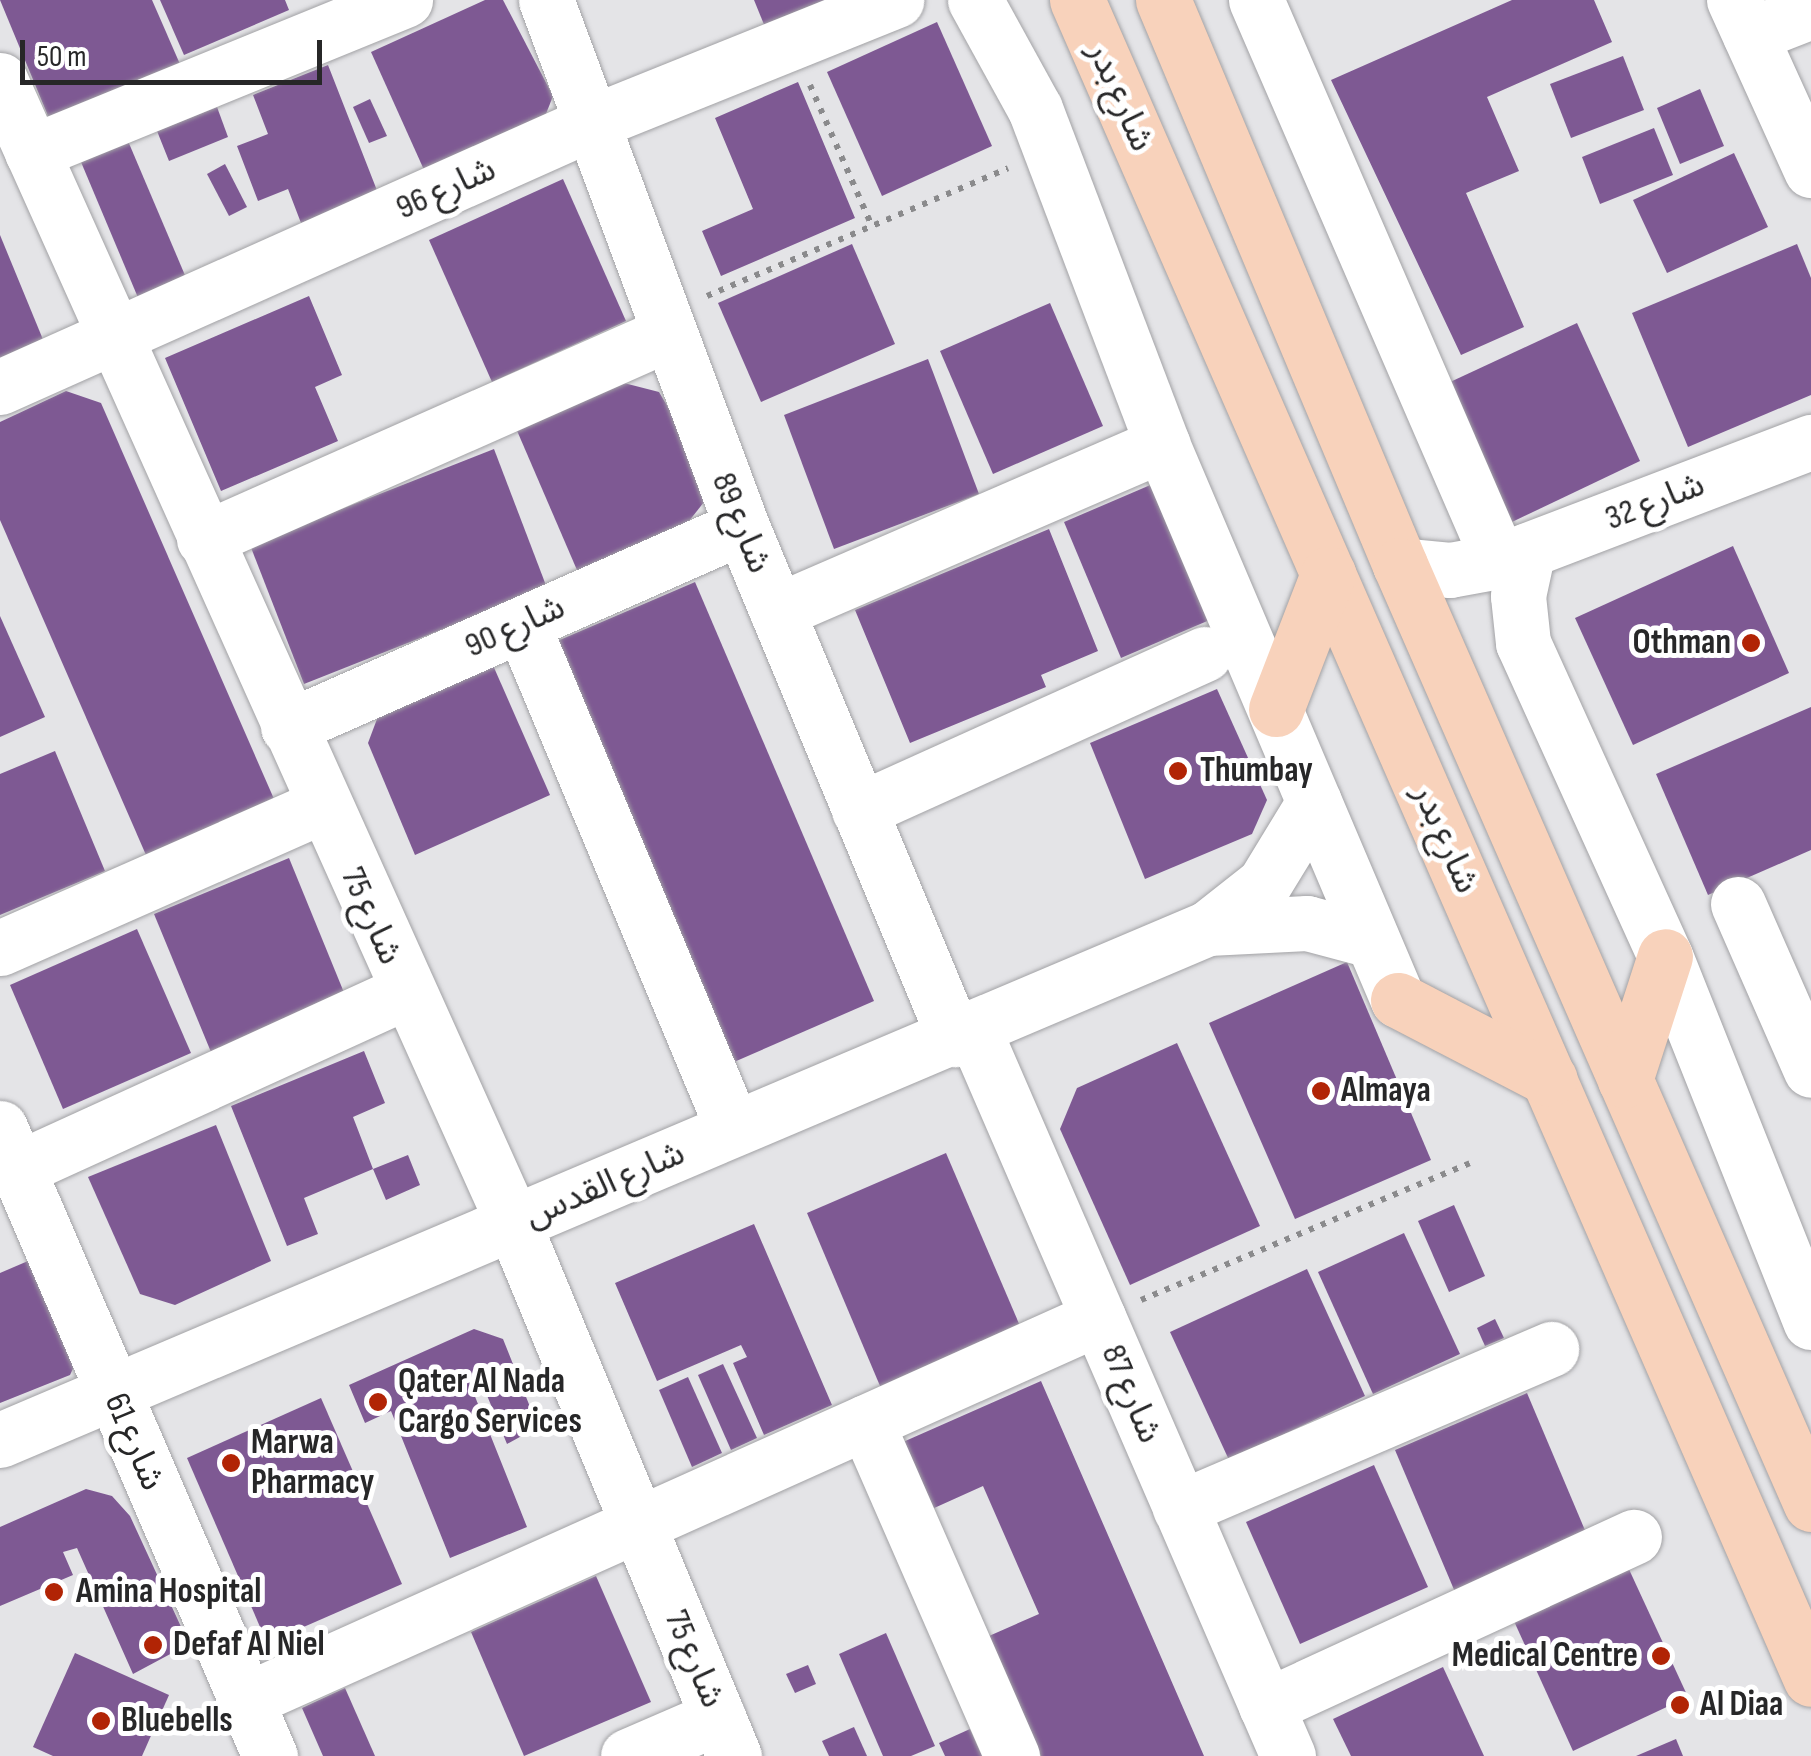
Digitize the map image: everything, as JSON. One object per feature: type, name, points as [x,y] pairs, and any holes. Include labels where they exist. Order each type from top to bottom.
[{"type":"main road","name":"شارع بدر","points":[[1077,0],[1811,1679]]},
{"type":"main road","name":"شارع بدر","points":[[1163,0],[1400,565],[1440,647],[1624,1080],[1811,1504]]},
{"type":"main road","points":[[1276,709],[1328,574]]},
{"type":"main road","points":[[1624,1080],[1665,956]]},
{"type":"main road","points":[[1398,1000],[1550,1079]]},
{"type":"street","points":[[32,152],[405,0]]},
{"type":"street","name":"شارع 89","points":[[546,0],[663,325],[742,527],[859,810],[964,1035]]},
{"type":"street","name":"شارع 96","points":[[0,387],[593,122],[896,0]]},
{"type":"street","points":[[975,0],[1051,150],[1162,444],[1398,1000]]},
{"type":"street","points":[[1256,0],[1513,555],[1523,643],[1665,956],[1805,1293]]},
{"type":"street","points":[[1811,11],[1742,17],[1811,170]]},
{"type":"street","name":"شارع 75","points":[[0,80],[405,992],[514,1224],[726,1737]]},
{"type":"street","points":[[204,539],[663,325]]},
{"type":"street","points":[[777,611],[1162,444]]},
{"type":"street","name":"شارع 32","points":[[1400,565],[1450,570],[1513,555],[1805,460]]},
{"type":"street","name":"شارع 90","points":[[288,727],[742,527]]},
{"type":"street","name":"شارع 32","points":[[1440,647],[1462,599],[1513,555]]},
{"type":"street","points":[[522,624],[733,1129]]},
{"type":"street","points":[[859,810],[1204,654]]},
{"type":"street","name":"شارع القدس","points":[[0,1440],[964,1035],[1208,928],[1264,884],[1314,802]]},
{"type":"street","points":[[0,948],[322,806]]},
{"type":"street","points":[[1738,904],[1811,1070]]},
{"type":"street","name":"شارع القدس","points":[[1208,928],[1307,923],[1372,940]]},
{"type":"street","points":[[5,1143],[405,992]]},
{"type":"street","name":"شارع 87","points":[[964,1035],[1098,1318],[1288,1756]]},
{"type":"street","name":"شارع 61","points":[[5,1143],[270,1756]]},
{"type":"street","points":[[246,1700],[1098,1318]]},
{"type":"street","points":[[1180,1508],[1552,1349]]},
{"type":"street","points":[[866,1422],[1012,1756]]},
{"type":"street","points":[[1266,1706],[1634,1536]]},
{"type":"street","points":[[628,1756],[726,1737]]},
{"type":"path","points":[[790,40],[872,226]]},
{"type":"path","points":[[663,325],[872,226],[1051,150]]},
{"type":"path","points":[[1098,1318],[1470,1163]]},
{"type":"building","points":[[0,0],[152,0],[183,71],[53,128]]},
{"type":"building","points":[[160,0],[285,0],[289,10],[184,55]]},
{"type":"building","points":[[485,0],[503,0],[553,96],[533,147],[429,181],[371,52]]},
{"type":"building","points":[[754,0],[828,0],[765,27]]},
{"type":"building","points":[[1512,0],[1594,0],[1612,42],[1487,97],[1519,171],[1466,193],[1524,327],[1461,355],[1331,80]]},
{"type":"building","points":[[937,22],[992,146],[882,196],[827,72]]},
{"type":"building","points":[[1623,56],[1644,110],[1571,138],[1550,84]]},
{"type":"building","points":[[328,65],[378,193],[301,223],[288,189],[258,201],[237,146],[268,134],[253,95]]},
{"type":"building","points":[[798,82],[855,218],[721,276],[702,231],[753,209],[715,118]]},
{"type":"building","points":[[1700,89],[1724,146],[1680,164],[1657,108]]},
{"type":"building","points":[[370,99],[387,136],[369,143],[353,107]]},
{"type":"building","points":[[217,107],[228,137],[169,161],[157,131]]},
{"type":"building","points":[[1654,128],[1673,175],[1600,204],[1582,157]]},
{"type":"building","points":[[128,141],[187,280],[139,300],[81,162]]},
{"type":"building","points":[[1734,153],[1768,227],[1667,273],[1633,200]]},
{"type":"building","points":[[225,164],[247,207],[229,216],[207,174]]},
{"type":"building","points":[[563,179],[626,321],[492,382],[429,240]]},
{"type":"building","points":[[0,235],[44,342],[0,360]]},
{"type":"building","points":[[852,244],[895,344],[761,402],[718,303]]},
{"type":"building","points":[[1797,244],[1811,278],[1811,395],[1688,447],[1632,313]]},
{"type":"building","points":[[309,296],[342,375],[315,387],[338,441],[221,491],[165,358]]},
{"type":"building","points":[[1050,303],[1103,426],[993,474],[940,351]]},
{"type":"building","points":[[1577,323],[1640,461],[1512,522],[1448,383]]},
{"type":"building","points":[[928,359],[979,494],[834,549],[784,415]]},
{"type":"building","points":[[620,382],[659,392],[690,444],[704,502],[675,539],[583,584],[515,426]]},
{"type":"building","points":[[66,391],[101,403],[274,799],[146,855],[0,520],[0,422]]},
{"type":"building","points":[[494,449],[547,588],[304,684],[250,545]]},
{"type":"building","points":[[1155,483],[1212,619],[1121,658],[1064,522]]},
{"type":"building","points":[[1049,529],[1098,651],[1041,675],[1046,687],[910,743],[855,610]]},
{"type":"building","points":[[1733,546],[1789,673],[1633,745],[1575,618]]},
{"type":"building","points":[[695,582],[874,1001],[734,1062],[555,642]]},
{"type":"building","points":[[0,616],[45,717],[0,737]]},
{"type":"building","points":[[492,663],[550,795],[415,855],[368,743],[380,711]]},
{"type":"building","name":"Thumbay","points":[[1217,689],[1267,800],[1252,834],[1145,879],[1090,743]]},
{"type":"building","points":[[1811,707],[1811,850],[1708,895],[1656,774]]},
{"type":"building","points":[[55,751],[105,871],[0,915],[0,774]]},
{"type":"building","points":[[289,858],[345,995],[211,1052],[154,914]]},
{"type":"building","points":[[137,929],[191,1053],[63,1109],[10,985]]},
{"type":"building","name":"Almaya","points":[[1347,962],[1431,1160],[1295,1219],[1209,1023]]},
{"type":"building","points":[[1177,1043],[1260,1226],[1130,1285],[1060,1129],[1077,1088]]},
{"type":"building","points":[[364,1051],[385,1103],[353,1117],[373,1169],[304,1198],[318,1234],[287,1246],[231,1106]]},
{"type":"building","points":[[216,1125],[271,1261],[175,1305],[140,1294],[88,1177]]},
{"type":"building","points":[[946,1153],[1023,1333],[883,1393],[807,1213]]},
{"type":"building","points":[[408,1155],[420,1185],[386,1200],[373,1169]]},
{"type":"building","points":[[1454,1205],[1485,1276],[1449,1292],[1418,1221]]},
{"type":"building","points":[[754,1224],[832,1405],[764,1435],[733,1363],[747,1357],[741,1345],[657,1381],[615,1283]]},
{"type":"building","points":[[1404,1233],[1460,1354],[1373,1394],[1318,1272]]},
{"type":"building","points":[[49,1252],[88,1337],[70,1375],[0,1403],[0,1273]]},
{"type":"building","points":[[1307,1269],[1365,1396],[1229,1460],[1170,1332]]},
{"type":"building","points":[[1495,1319],[1504,1338],[1485,1346],[1477,1328]]},
{"type":"building","points":[[474,1329],[503,1339],[538,1427],[507,1444],[479,1376],[468,1379],[527,1527],[450,1558],[391,1411],[365,1423],[349,1385]]},
{"type":"building","points":[[723,1364],[757,1438],[731,1450],[698,1375]]},
{"type":"building","points":[[688,1377],[722,1453],[692,1467],[659,1390]]},
{"type":"building","points":[[1041,1381],[1204,1756],[1041,1756],[989,1636],[1039,1614],[983,1486],[932,1509],[903,1442]]},
{"type":"building","points":[[1527,1393],[1587,1535],[1455,1592],[1395,1450]]},
{"type":"building","points":[[321,1398],[402,1584],[267,1643],[187,1458]]},
{"type":"building","points":[[1374,1465],[1428,1587],[1300,1644],[1246,1522]]},
{"type":"building","points":[[86,1489],[112,1496],[130,1516],[189,1644],[133,1674],[77,1548],[63,1552],[73,1575],[0,1606],[0,1527]]},
{"type":"building","points":[[1627,1565],[1688,1697],[1573,1751],[1513,1619]]},
{"type":"building","points":[[596,1576],[651,1702],[524,1756],[471,1632]]},
{"type":"building","points":[[886,1633],[935,1746],[911,1756],[883,1756],[839,1654]]},
{"type":"building","name":"Bluebells","points":[[75,1653],[169,1695],[142,1756],[53,1756],[33,1747]]},
{"type":"building","points":[[808,1665],[816,1684],[795,1693],[786,1674]]},
{"type":"building","points":[[1443,1667],[1484,1756],[1351,1756],[1333,1719]]},
{"type":"building","points":[[345,1688],[375,1756],[323,1756],[302,1708]]},
{"type":"building","points":[[854,1727],[867,1756],[829,1756],[822,1741]]},
{"type":"building","points":[[970,1729],[982,1756],[945,1756],[939,1743]]},
{"type":"building","points":[[1676,1739],[1683,1756],[1636,1756]]},
{"type":"place","name":"Othman","points":[[1751,643]]},
{"type":"place","name":"Thumbay","points":[[1178,771]]},
{"type":"place","name":"Almaya","points":[[1321,1091]]},
{"type":"place","name":"Qater Al Nada Cargo Services","points":[[378,1402]]},
{"type":"place","name":"Marwa Pharmacy","points":[[231,1463]]},
{"type":"place","name":"Amina Hospital","points":[[54,1592]]},
{"type":"place","name":"Defaf Al Niel","points":[[153,1645]]},
{"type":"place","name":"Medical Centre","points":[[1661,1656]]},
{"type":"place","name":"Al Diaa","points":[[1680,1705]]},
{"type":"place","name":"Bluebells","points":[[101,1721]]}]
